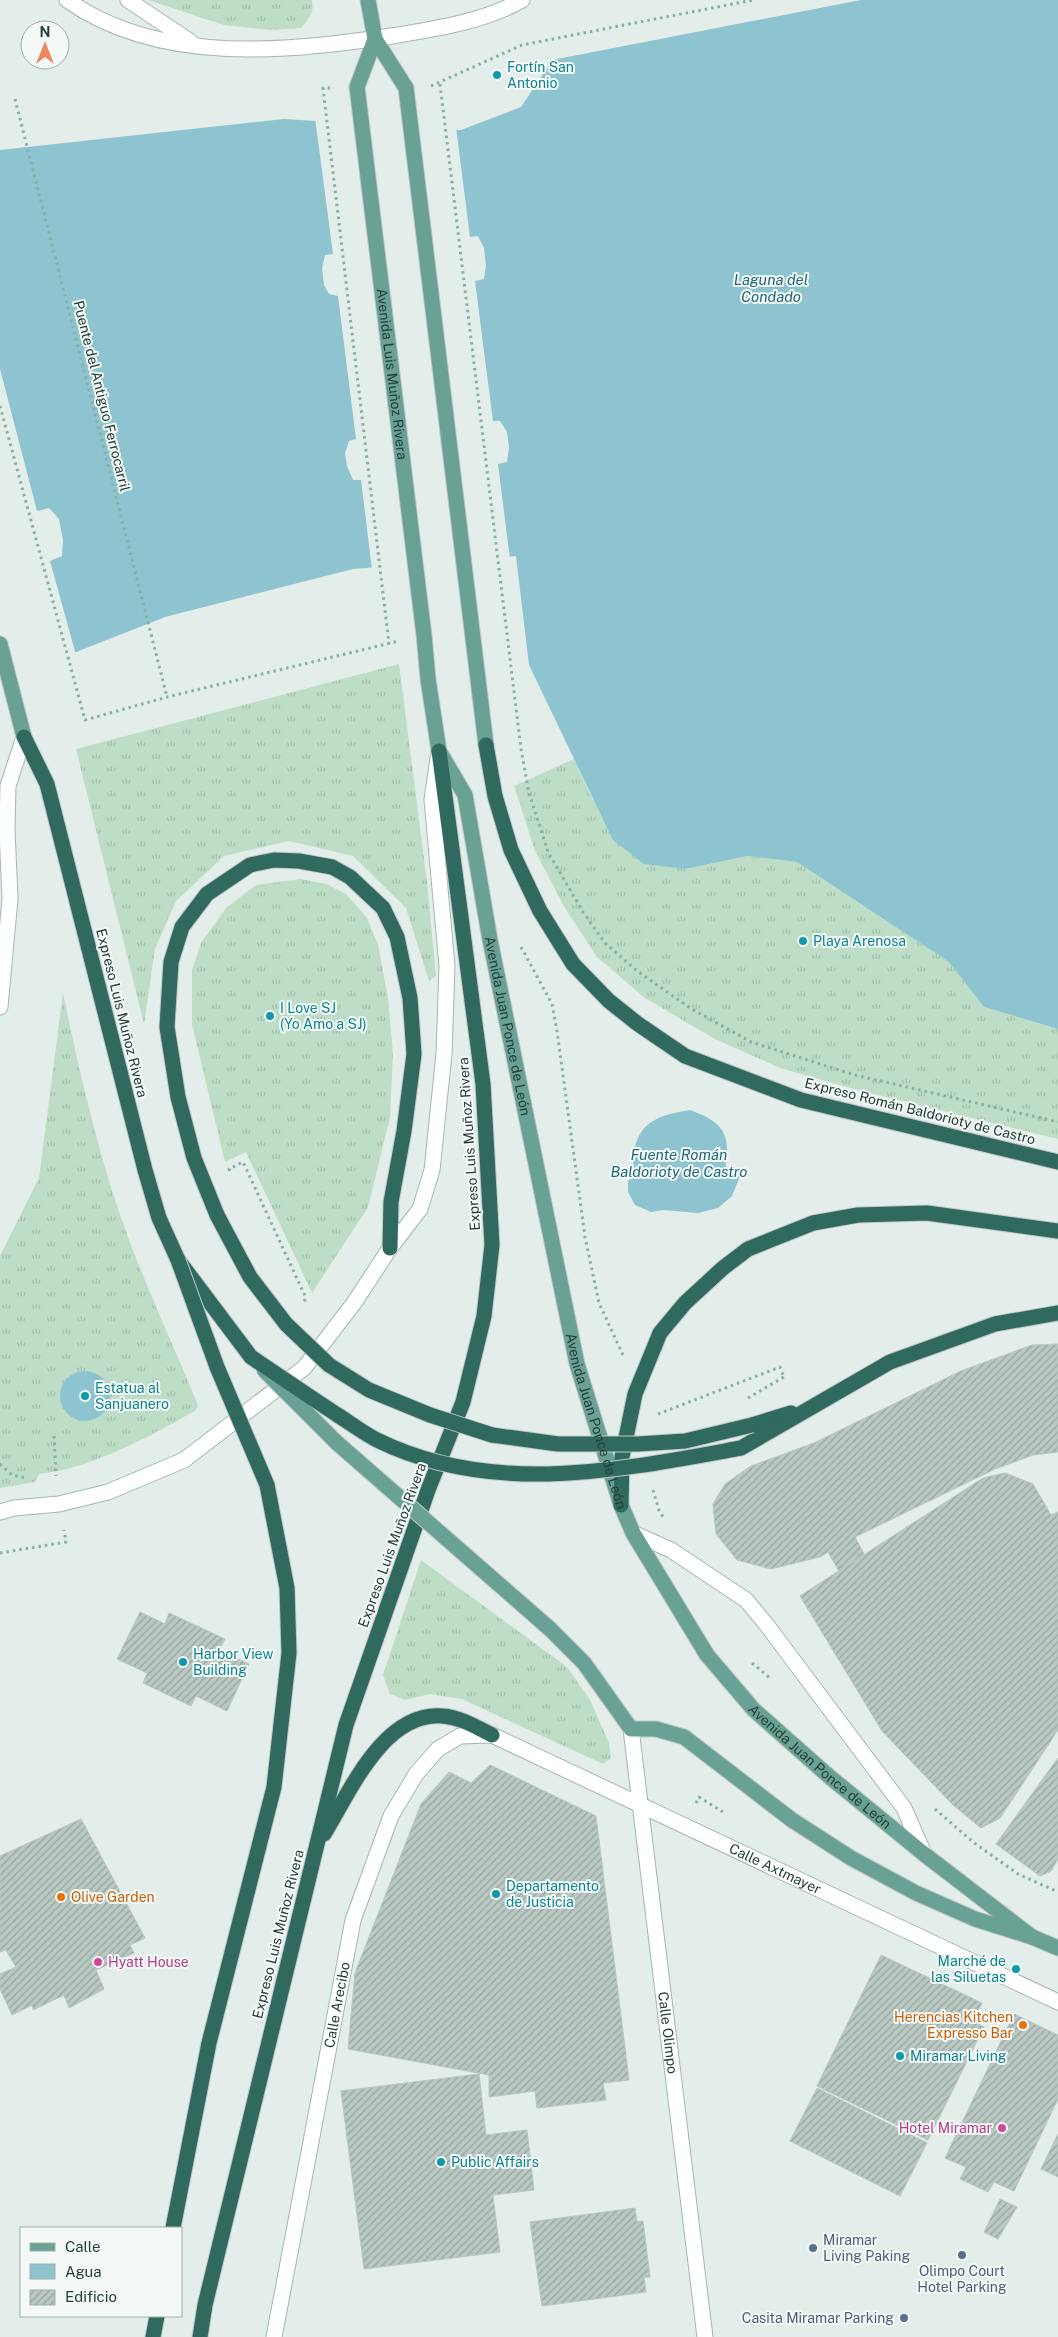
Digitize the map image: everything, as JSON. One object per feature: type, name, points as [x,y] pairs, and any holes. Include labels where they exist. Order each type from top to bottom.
[{"type":"highway","name":"Expreso Luis Muñoz Rivera","points":[[24,737],[47,784],[145,1170],[159,1218],[178,1260],[217,1367],[267,1485],[287,1588],[289,1653],[274,1787],[209,2043],[174,2227]]},
{"type":"highway","name":"Expreso Román Baldorioty de Castro","points":[[486,745],[494,796],[511,850],[540,911],[573,964],[609,1001],[638,1024],[685,1056],[801,1100],[1058,1162]]},
{"type":"highway","name":"Expreso Luis Muñoz Rivera","points":[[200,2337],[205,2305],[346,1725],[428,1490],[463,1402],[484,1316],[492,1245],[483,1084],[439,751]]},
{"type":"highway","points":[[390,1248],[391,1202],[404,1131],[414,1054],[410,998],[397,937],[383,908],[350,877],[332,866],[299,860],[274,860],[250,865],[207,894],[182,927],[171,962],[167,1027],[178,1097],[194,1158],[217,1215],[250,1277],[286,1324],[329,1365],[369,1390],[430,1416],[492,1435],[558,1444],[638,1444],[685,1441],[819,1404]]},
{"type":"highway","points":[[621,1505],[622,1456],[634,1394],[660,1333],[685,1302],[723,1268],[748,1249],[813,1223],[858,1215],[927,1213],[1058,1231]]},
{"type":"highway","points":[[178,1260],[251,1357],[376,1440],[423,1460],[489,1473],[532,1475],[645,1466],[741,1448],[890,1362],[939,1342],[995,1324],[1058,1313]]},
{"type":"highway","points":[[316,1848],[364,1769],[386,1738],[413,1720],[442,1716],[464,1721],[492,1735]]},
{"type":"highway","points":[[152,2337],[157,2317]]},
{"type":"main road","points":[[368,0],[375,39],[406,88],[486,745]]},
{"type":"main road","name":"Avenida Luis Muñoz Rivera","points":[[375,39],[357,87],[428,679],[439,751]]},
{"type":"main road","points":[[0,644],[24,737]]},
{"type":"main road","name":"Avenida Juan Ponce de León","points":[[439,751],[464,795],[490,940],[577,1364],[621,1505],[633,1533],[707,1655],[754,1710],[831,1778],[924,1854],[1032,1937]]},
{"type":"main road","points":[[251,1357],[336,1442],[550,1629],[584,1663],[630,1730],[656,1730],[684,1737],[792,1820],[851,1858],[916,1892],[974,1919],[1032,1937],[1058,1948]]},
{"type":"street","points":[[67,0],[81,10],[136,35],[195,45],[263,50],[315,47],[437,28],[501,12],[522,0]]},
{"type":"street","points":[[128,0],[195,45]]},
{"type":"street","points":[[0,1007],[10,899],[7,829],[8,786],[24,737]]},
{"type":"street","points":[[0,1512],[59,1504],[108,1492],[184,1460],[304,1368],[354,1303],[390,1248],[420,1209],[432,1170],[442,1091],[447,966],[432,800],[439,751]]},
{"type":"street","points":[[633,1533],[671,1550],[746,1600],[904,1808],[924,1854]]},
{"type":"street","name":"Calle Olimpo","points":[[630,1730],[705,2337]]},
{"type":"street","name":"Calle Axtmayer","points":[[492,1735],[641,1807],[1058,2002]]},
{"type":"street","name":"Calle Arecibo","points":[[274,2337],[353,1920],[391,1816],[416,1774],[438,1749],[460,1736],[492,1735]]},
{"type":"path","points":[[426,88],[440,84],[519,47],[554,38],[753,0]]},
{"type":"path","points":[[440,84],[521,749],[529,794],[548,852],[583,912],[605,943],[636,970],[690,1008],[751,1042],[855,1076],[1058,1122]]},
{"type":"path","points":[[330,88],[323,88],[389,644]]},
{"type":"path","name":"Puente del Antiguo Ferrocarril","points":[[15,99],[167,698]]},
{"type":"path","points":[[0,406],[85,720],[424,635]]},
{"type":"path","points":[[521,948],[552,1004],[585,1237],[599,1302],[624,1359]]},
{"type":"path","points":[[229,1169],[243,1162],[306,1298],[302,1306],[299,1300]]},
{"type":"path","points":[[655,1416],[780,1367],[784,1377],[747,1398]]},
{"type":"path","points":[[0,1552],[66,1542],[59,1504],[54,1436]]},
{"type":"path","points":[[0,1464],[12,1475],[31,1479]]},
{"type":"path","points":[[48,1477],[57,1476]]},
{"type":"path","points":[[1018,1874],[1058,1892]]},
{"type":"green space","points":[[148,0],[312,0],[313,8],[301,28],[271,30],[224,25]]},
{"type":"green space","points":[[399,664],[427,882],[436,976],[429,981],[406,908],[353,856],[289,841],[224,856],[176,901],[155,949],[144,1024],[76,749]]},
{"type":"green space","points":[[574,759],[593,800],[686,869],[747,856],[797,862],[949,962],[984,1007],[1058,1029],[1058,1139],[854,1089],[780,1068],[715,1039],[645,998],[597,957],[565,908],[535,851],[514,786]]},
{"type":"green space","points":[[301,879],[326,884],[346,894],[367,918],[378,945],[388,998],[393,1054],[390,1117],[368,1207],[312,1293],[246,1152],[225,1162],[192,1024],[192,970],[201,943],[226,908],[256,885]]},
{"type":"green space","points":[[63,993],[90,1113],[119,1212],[140,1268],[198,1405],[195,1411],[120,1450],[80,1465],[39,1474],[35,1482],[0,1488],[0,1256],[39,1178]]},
{"type":"green space","points":[[421,1560],[567,1667],[590,1700],[609,1743],[611,1758],[603,1764],[462,1699],[430,1694],[405,1700],[390,1694],[383,1675]]},
{"type":"water","name":"Laguna del Condado","points":[[551,0],[1058,0],[1058,1029],[984,1007],[949,962],[797,862],[747,856],[686,869],[644,864],[613,840],[529,665],[516,556],[353,569],[165,617],[0,682],[0,150],[284,119],[461,130],[521,107],[549,65],[554,38]]},
{"type":"water","name":"Fuente Román Baldorioty de Castro","points":[[690,1110],[715,1123],[723,1132],[727,1147],[726,1162],[728,1174],[740,1176],[732,1196],[718,1208],[698,1213],[663,1210],[651,1212],[635,1205],[628,1192],[628,1181],[633,1177],[633,1161],[638,1137],[651,1122],[674,1113]]},
{"type":"water","points":[[85,1371],[99,1375],[106,1382],[110,1396],[106,1410],[99,1417],[85,1421],[71,1417],[64,1410],[60,1396],[64,1382],[71,1375]]},
{"type":"pier","points":[[549,0],[861,0],[547,61],[551,38]]},
{"type":"pier","points":[[315,118],[456,127],[470,237],[478,236],[484,248],[486,266],[484,279],[475,281],[493,421],[500,421],[507,432],[509,447],[507,462],[498,464],[510,559],[372,570],[361,480],[353,480],[347,466],[345,453],[349,441],[356,439],[338,296],[329,294],[324,285],[322,268],[325,255],[333,254]]},
{"type":"pier","points":[[0,369],[37,511],[49,508],[59,519],[63,540],[62,556],[50,561],[76,655],[0,684]]},
{"type":"building","points":[[1058,1344],[1058,1452],[1033,1455],[995,1469],[855,1537],[864,1554],[839,1571],[828,1552],[820,1557],[771,1569],[737,1560],[716,1534],[713,1504],[725,1484],[751,1466],[814,1443],[961,1371],[1032,1345]]},
{"type":"building","points":[[1005,1473],[1033,1484],[1051,1515],[1058,1512],[1058,1730],[1000,1818],[981,1828],[953,1805],[882,1731],[800,1596],[983,1478]]},
{"type":"building","name":"Harbor View Building","points":[[140,1612],[165,1624],[169,1613],[225,1639],[219,1650],[249,1664],[227,1711],[196,1696],[191,1706],[143,1683],[147,1673],[117,1659]]},
{"type":"building","points":[[1058,1758],[1058,1859],[1051,1871],[1040,1876],[996,1844]]},
{"type":"building","name":"Departamento de Justicia","points":[[490,1765],[596,1816],[629,2080],[603,2083],[606,2100],[537,2108],[535,2091],[489,2097],[489,2075],[348,2049],[355,1973],[421,1804],[449,1772],[471,1783]]},
{"type":"building","name":"Olive Garden","points":[[81,1819],[145,1938],[130,1945],[134,1953],[96,1970],[104,1989],[69,2008],[64,1995],[33,2010],[32,2005],[12,2015],[0,1989],[0,1974],[16,1967],[6,1950],[0,1952],[0,1856]]},
{"type":"building","name":"Miramar Living","points":[[881,1955],[982,2003],[973,2021],[984,2027],[928,2140],[817,2086]]},
{"type":"building","name":"Hotel Miramar","points":[[1014,2014],[1058,2035],[1058,2099],[1014,2191],[994,2182],[988,2192],[960,2179],[966,2167],[945,2158]]},
{"type":"building","name":"Public Affairs","points":[[479,2074],[486,2135],[527,2130],[534,2190],[493,2195],[500,2252],[364,2269],[341,2091]]},
{"type":"building","points":[[817,2088],[927,2143],[900,2196],[790,2141]]},
{"type":"building","points":[[1058,2134],[1058,2177],[1041,2169]]},
{"type":"building","points":[[1000,2199],[1017,2207],[998,2239],[984,2232]]},
{"type":"building","points":[[635,2208],[637,2222],[643,2221],[650,2277],[644,2277],[646,2292],[542,2306],[530,2222]]},
{"type":"place","name":"Fortín San Antonio","points":[[497,75]]},
{"type":"place","name":"Playa Arenosa","points":[[803,941]]},
{"type":"place","name":"I Love SJ (Yo Amo a SJ)","points":[[270,1016]]},
{"type":"place","name":"Estatua al Sanjuanero","points":[[85,1396]]},
{"type":"place","name":"Harbor View Building","points":[[183,1662]]},
{"type":"place","name":"Departamento de Justicia","points":[[496,1894]]},
{"type":"place","name":"Olive Garden","points":[[61,1897]]},
{"type":"place","name":"Hyatt House","points":[[98,1962]]},
{"type":"place","name":"Marché de las Siluetas","points":[[1016,1969]]},
{"type":"place","name":"Herencias Kitchen Expresso Bar","points":[[1023,2025]]},
{"type":"place","name":"Miramar Living","points":[[900,2056]]},
{"type":"place","name":"Hotel Miramar","points":[[1002,2128]]},
{"type":"place","name":"Public Affairs","points":[[441,2162]]},
{"type":"place","name":"Miramar Living Paking","points":[[813,2248]]},
{"type":"place","name":"Olimpo Court Hotel Parking","points":[[962,2255]]},
{"type":"place","name":"Casita Miramar Parking","points":[[904,2318]]}]
